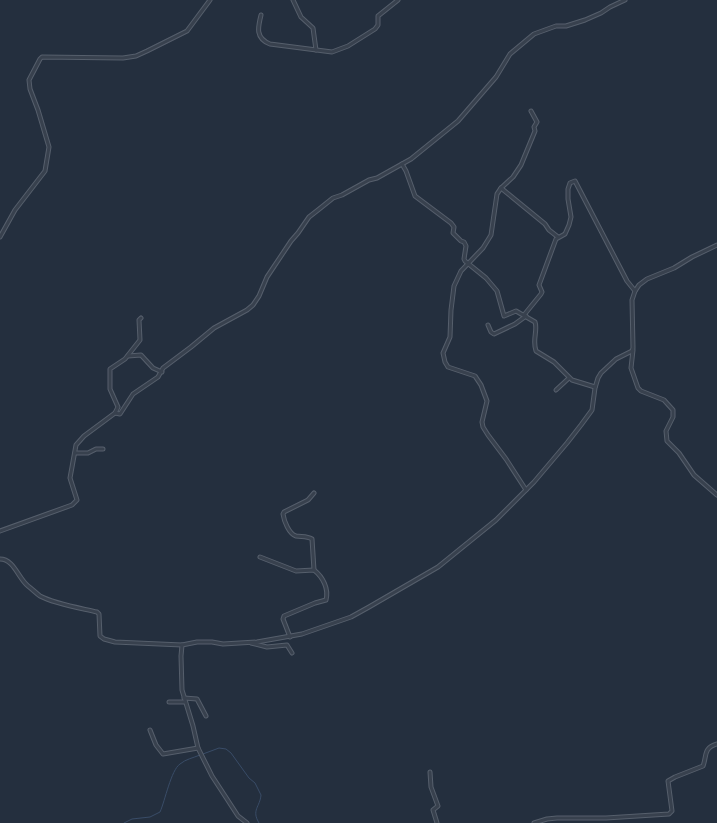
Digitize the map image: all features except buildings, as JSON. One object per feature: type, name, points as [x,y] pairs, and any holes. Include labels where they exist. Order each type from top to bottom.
[{"type":"street","points":[[0,237],[15,210],[45,171],[46,167],[49,147],[29,84],[31,73],[40,59],[123,58],[136,56],[187,31],[210,0]]},
{"type":"street","points":[[293,0],[301,17],[313,28],[316,50]]},
{"type":"street","points":[[261,15],[258,31],[263,40],[270,44],[332,52],[348,46],[376,28],[378,24],[378,16],[398,0]]},
{"type":"street","points":[[115,413],[120,414],[133,394],[158,377],[163,368],[214,328],[247,310],[253,305],[259,296],[267,277],[291,240],[309,218],[333,198],[342,195],[369,180],[377,178],[402,164],[458,121],[496,76],[510,54],[534,34],[556,26],[566,26],[585,20],[625,0]]},
{"type":"street","points":[[526,490],[483,427],[482,422],[487,401],[481,385],[475,376],[448,367],[443,357],[443,353],[450,337],[454,286],[461,271],[483,248],[491,235],[497,194],[513,177],[521,165],[535,131],[534,127],[537,122],[531,111]]},
{"type":"street","points":[[402,164],[415,196],[451,223],[454,227],[453,233],[464,242],[466,246],[464,259],[486,278],[497,291],[504,316],[516,311],[525,315],[536,324],[534,340],[536,351],[554,362],[569,378],[576,382],[595,387]]},
{"type":"street","points":[[488,325],[491,332],[494,334],[515,324],[525,315],[542,292],[539,285],[558,237],[565,234],[569,225],[571,217],[568,189],[570,183],[575,181],[627,281],[635,291]]},
{"type":"street","points":[[501,188],[545,224],[549,230],[558,237]]},
{"type":"street","points":[[717,246],[692,257],[674,268],[648,279],[639,285],[632,300],[634,348],[631,368],[640,391],[664,400],[673,410],[673,417],[666,431],[667,441],[679,453],[694,475],[717,495]]},
{"type":"street","points":[[0,531],[72,505],[77,500],[70,478],[76,445],[84,436],[115,413],[118,406],[110,389],[110,371],[111,368],[128,356],[140,340],[139,320],[141,318]]},
{"type":"street","points":[[0,559],[4,559],[9,562],[15,568],[18,576],[25,584],[41,596],[70,606],[97,612],[99,614],[100,636],[104,639],[129,643],[182,645],[197,642],[212,642],[223,644],[290,637],[302,634],[350,617],[427,574],[489,526],[526,490],[567,443],[592,410],[595,387],[598,378],[605,368],[616,359],[632,351],[634,348]]},
{"type":"street","points":[[128,356],[141,355],[153,368],[162,372]]},
{"type":"street","points":[[556,390],[569,378]]},
{"type":"street","points":[[75,453],[88,453],[96,449],[103,449]]},
{"type":"street","points":[[290,637],[283,618],[284,616],[326,599],[324,581],[314,570],[312,539],[309,537],[296,536],[292,534],[283,514],[284,512],[308,500],[314,493]]},
{"type":"street","points":[[260,557],[296,571],[314,570]]},
{"type":"street","points":[[250,642],[267,647],[288,645],[292,652]]},
{"type":"street","points":[[182,645],[181,673],[184,698],[192,721],[198,748],[212,776],[238,816],[247,823]]},
{"type":"street","points":[[184,698],[197,699],[206,716]]},
{"type":"street","points":[[169,702],[185,702]]},
{"type":"street","points":[[150,730],[156,746],[163,754],[198,748]]},
{"type":"street","points":[[534,823],[557,818],[606,818],[668,814],[672,811],[668,781],[703,766],[706,752],[709,748],[717,744]]},
{"type":"street","points":[[430,772],[431,787],[438,806],[433,810],[437,823]]},
{"type":"waterway","points":[[203,754],[219,748],[226,749],[231,753],[249,778],[255,783],[261,795],[256,812],[259,823]]},
{"type":"waterway","points":[[124,823],[132,819],[150,817],[160,812],[171,779],[177,767],[185,761],[200,755]]}]
